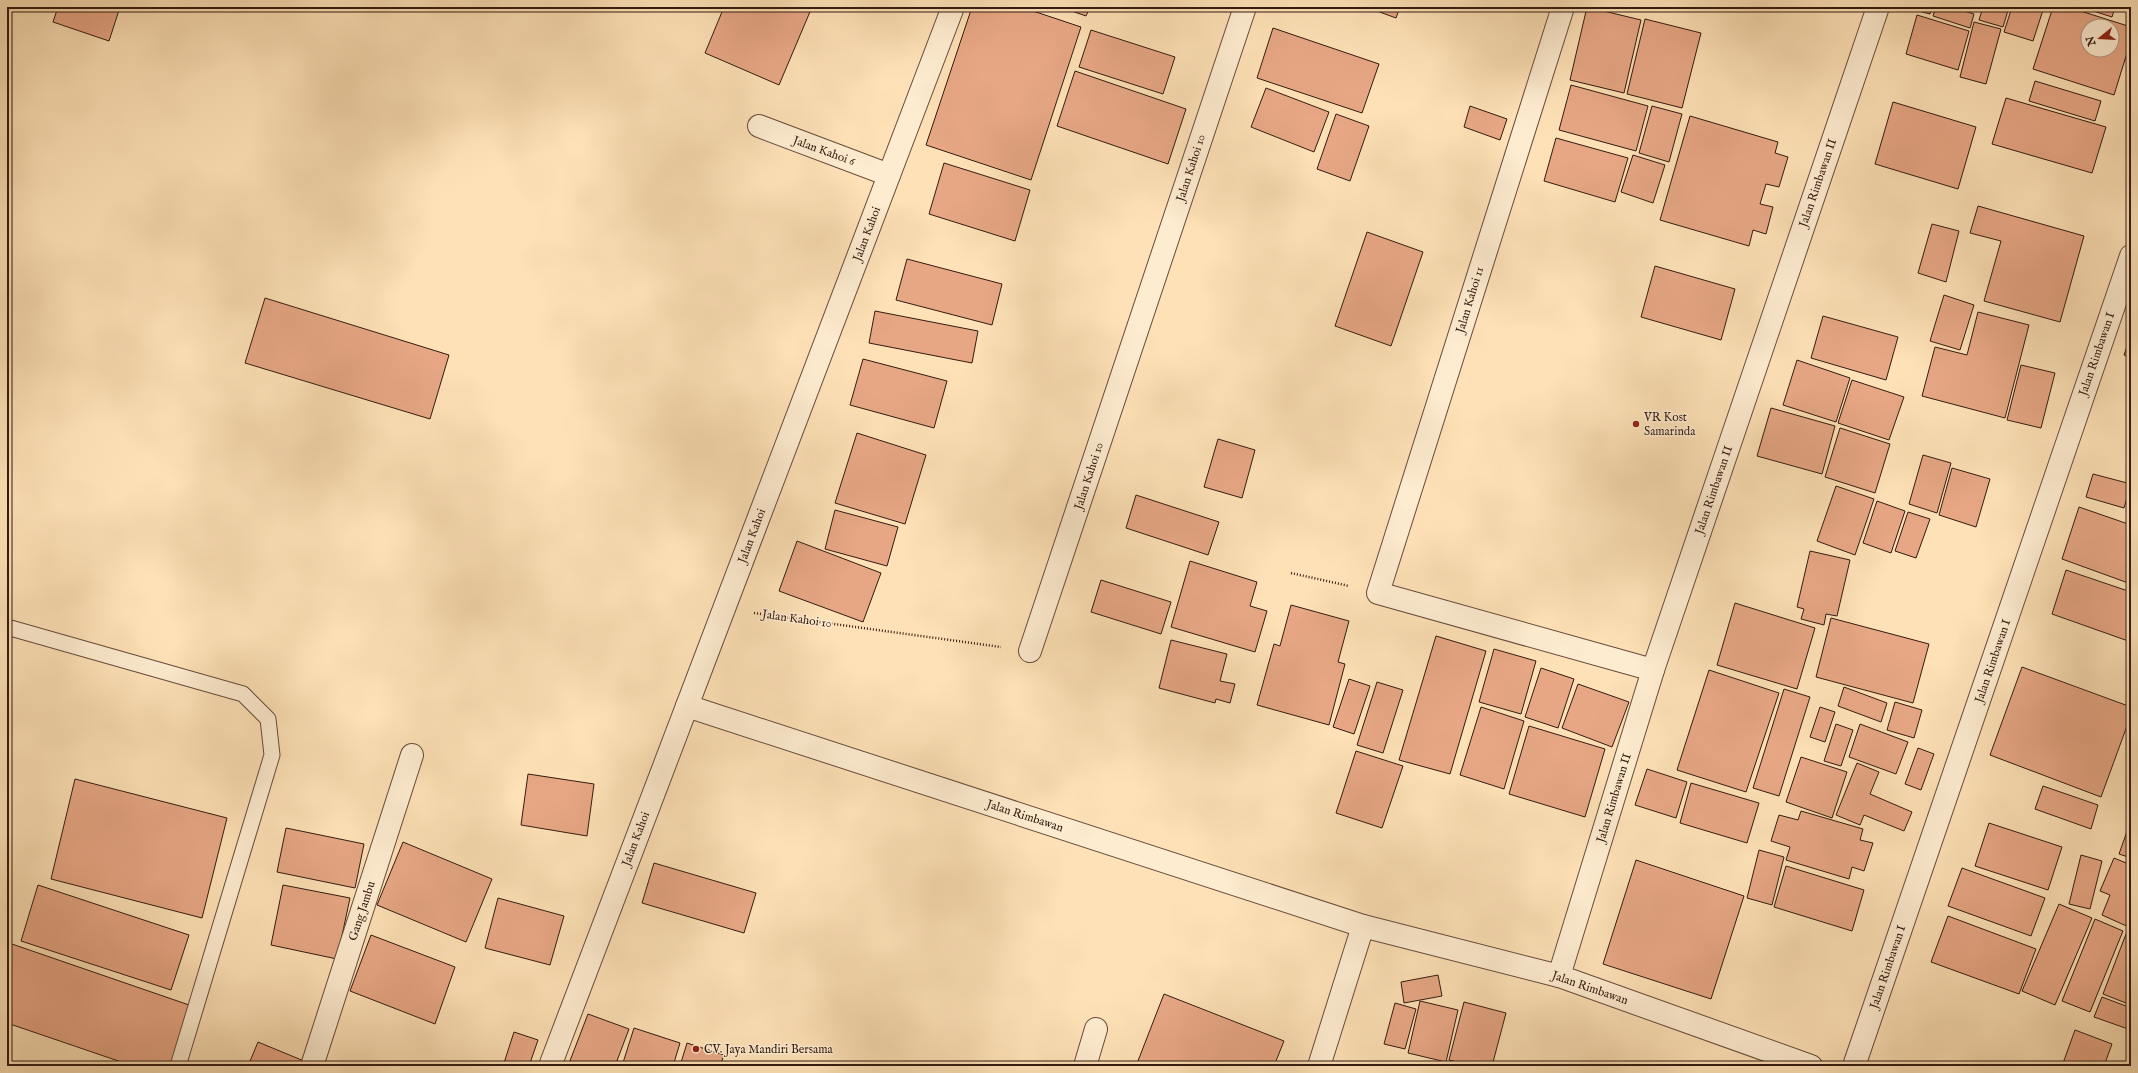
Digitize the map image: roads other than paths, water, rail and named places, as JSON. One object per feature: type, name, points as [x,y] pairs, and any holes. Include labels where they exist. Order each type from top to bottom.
[{"type":"street","name":"Jalan Kahoi","points":[[550,1066],[953,7]]},
{"type":"street","name":"Jalan Kahoi 10","points":[[1030,651],[1245,7]]},
{"type":"street","name":"Jalan Kahoi 11","points":[[1563,7],[1378,593],[1653,670]]},
{"type":"street","name":"Jalan Rimbawan II","points":[[1559,976],[1653,670],[1878,7]]},
{"type":"street","name":"Jalan Kahoi 6","points":[[759,126],[889,175]]},
{"type":"street","name":"Jalan Rimbawan I","points":[[1854,1066],[2131,256]]},
{"type":"street","name":"Jalan Rimbawan","points":[[687,706],[1364,926],[1559,976],[1811,1066]]},
{"type":"street","name":"Gang Jambu","points":[[312,1066],[412,755]]},
{"type":"street","points":[[1319,1066],[1364,926]]},
{"type":"street","points":[[1085,1066],[1096,1028]]},
{"type":"lane","points":[[7,627],[243,694],[268,719],[272,755],[178,1066]]},
{"type":"place","name":"VR Kost Samarinda","points":[[1636,424]]},
{"type":"place","name":"CV. Jaya Mandiri Bersama","points":[[696,1049]]}]
